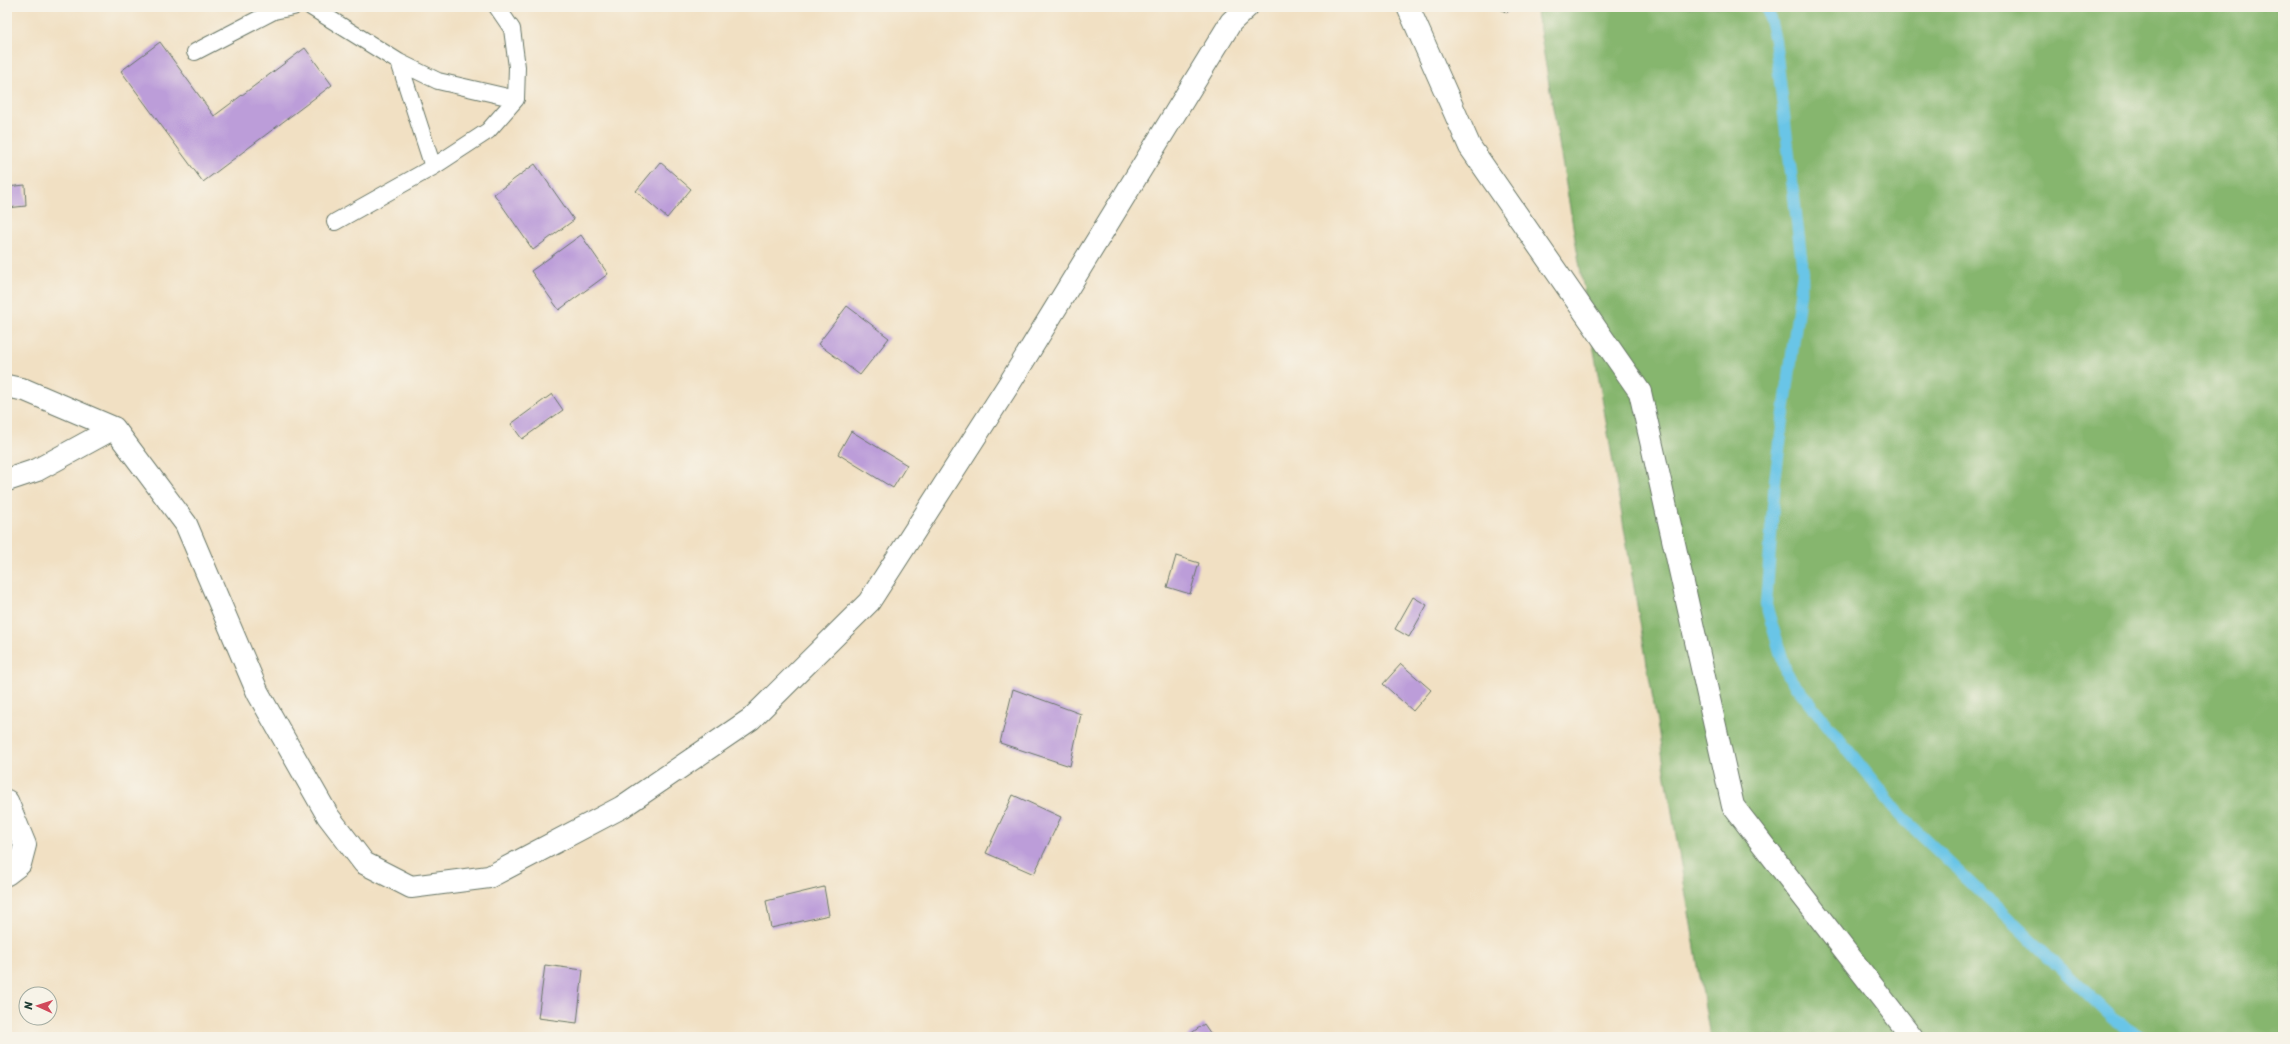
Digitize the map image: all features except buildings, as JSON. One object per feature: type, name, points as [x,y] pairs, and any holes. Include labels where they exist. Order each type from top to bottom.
[{"type":"street","points":[[7,386],[25,390],[114,428],[186,524],[258,693],[328,816],[364,863],[411,887],[489,877],[622,807],[752,719],[869,602],[1010,381],[1231,22],[1247,7]]},
{"type":"street","points":[[1408,7],[1470,147],[1640,392],[1733,806],[1912,1037]]},
{"type":"street","points":[[7,480],[37,470],[114,428]]},
{"type":"street","points":[[7,802],[25,845],[20,864],[7,874]]},
{"type":"lane","points":[[195,52],[274,11],[294,7]]},
{"type":"lane","points":[[311,7],[399,62],[438,81],[516,99]]},
{"type":"lane","points":[[335,222],[432,167],[488,131],[516,99],[517,67],[512,29],[497,7]]},
{"type":"lane","points":[[399,62],[432,167]]},
{"type":"green space","points":[[1536,7],[2283,7],[2283,1037],[1710,1037]]},
{"type":"waterway","points":[[1767,7],[1775,40],[1803,272],[1775,480],[1766,605],[1787,675],[1902,817],[2114,1019],[2142,1037]]}]
